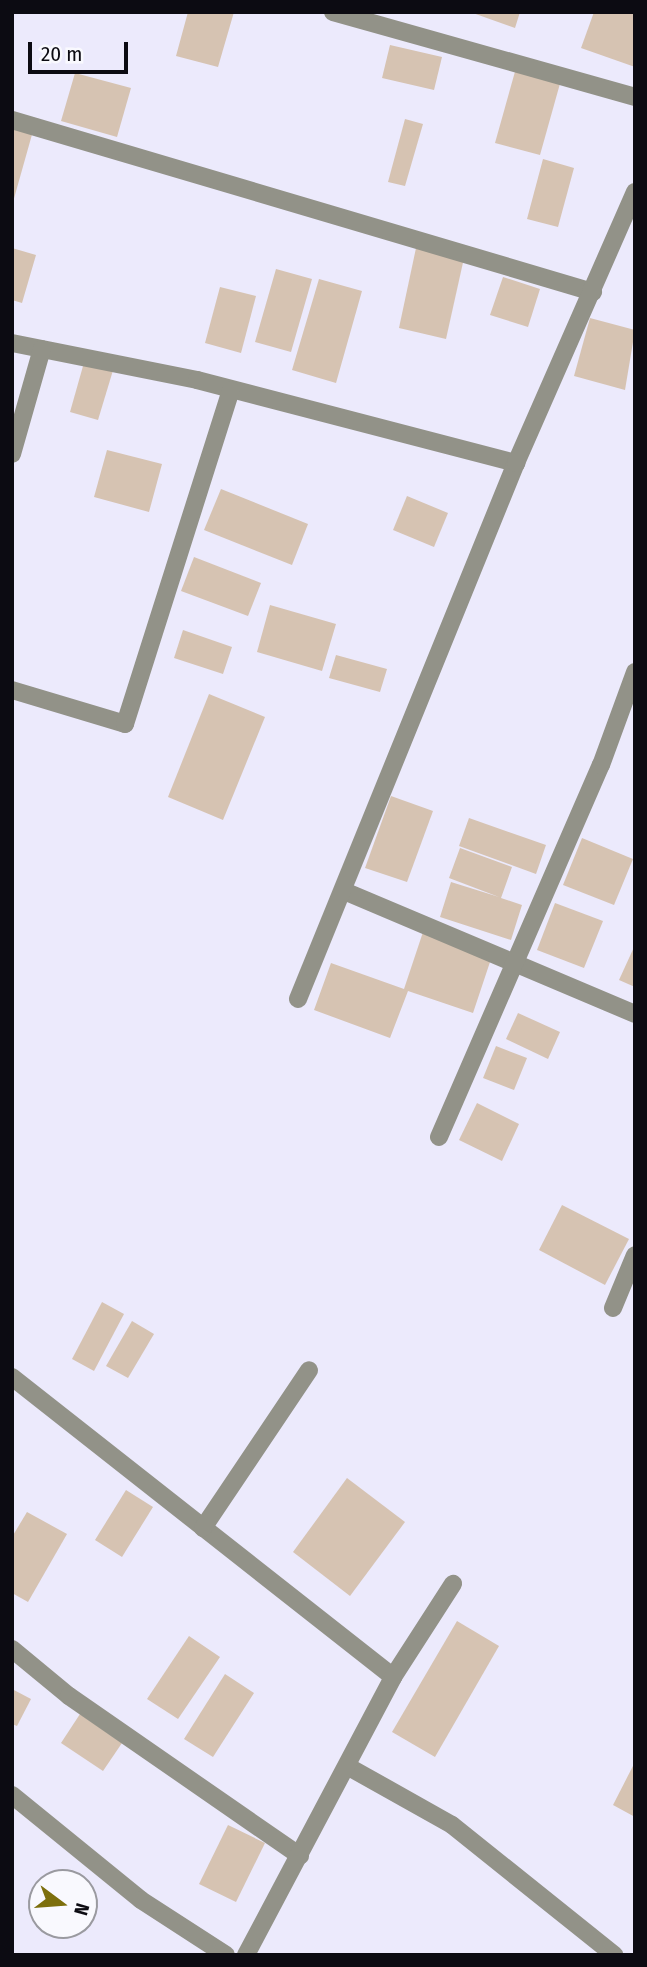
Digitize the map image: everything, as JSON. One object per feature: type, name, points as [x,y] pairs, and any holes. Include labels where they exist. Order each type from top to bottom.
[{"type":"street","points":[[333,12],[635,97]]},
{"type":"street","points":[[12,120],[593,292]]},
{"type":"street","points":[[298,999],[516,463],[635,191]]},
{"type":"street","points":[[12,343],[231,390],[516,463]]},
{"type":"street","points":[[12,454],[42,349]]},
{"type":"street","points":[[12,690],[125,724],[231,390]]},
{"type":"street","points":[[439,1137],[515,965],[635,672]]},
{"type":"street","points":[[344,891],[635,1014]]},
{"type":"street","points":[[613,1308],[635,1255]]},
{"type":"street","points":[[203,1528],[309,1370]]},
{"type":"street","points":[[12,1377],[393,1678]]},
{"type":"street","points":[[246,1955],[393,1678],[453,1584]]},
{"type":"street","points":[[12,1649],[69,1696],[300,1856]]},
{"type":"street","points":[[347,1766],[452,1825],[614,1955]]},
{"type":"street","points":[[12,1795],[141,1900],[226,1955]]},
{"type":"building","points":[[188,12],[234,12],[218,67],[176,56]]},
{"type":"building","points":[[470,12],[520,12],[515,28]]},
{"type":"building","points":[[594,12],[635,12],[635,67],[581,48]]},
{"type":"building","points":[[390,45],[442,57],[434,90],[382,78]]},
{"type":"building","points":[[516,68],[561,80],[540,155],[495,143]]},
{"type":"building","points":[[75,73],[131,88],[117,137],[61,121]]},
{"type":"building","points":[[405,119],[423,124],[405,186],[388,182]]},
{"type":"building","points":[[12,125],[33,131],[13,202],[12,202]]},
{"type":"building","points":[[543,159],[574,168],[558,227],[527,219]]},
{"type":"building","points":[[12,248],[36,255],[22,303],[12,300]]},
{"type":"building","points":[[416,248],[464,258],[446,339],[399,328]]},
{"type":"building","points":[[276,269],[312,279],[291,352],[255,342]]},
{"type":"building","points":[[503,277],[540,289],[528,327],[490,315]]},
{"type":"building","points":[[319,279],[362,291],[336,383],[292,370]]},
{"type":"building","points":[[220,287],[256,296],[241,353],[205,343]]},
{"type":"building","points":[[590,318],[635,330],[625,390],[574,376]]},
{"type":"building","points":[[85,359],[114,367],[98,420],[70,412]]},
{"type":"building","points":[[107,450],[162,464],[149,512],[94,497]]},
{"type":"building","points":[[221,489],[308,524],[292,565],[204,530]]},
{"type":"building","points":[[407,496],[448,513],[434,547],[393,530]]},
{"type":"building","points":[[194,557],[261,583],[248,616],[181,591]]},
{"type":"building","points":[[270,605],[336,624],[322,671],[257,652]]},
{"type":"building","points":[[183,630],[232,647],[223,674],[174,658]]},
{"type":"building","points":[[336,655],[387,669],[380,692],[329,678]]},
{"type":"building","points":[[209,694],[265,717],[223,820],[168,797]]},
{"type":"building","points":[[391,796],[433,811],[407,882],[365,868]]},
{"type":"building","points":[[469,818],[546,845],[536,874],[459,846]]},
{"type":"building","points":[[582,838],[633,859],[614,905],[563,885]]},
{"type":"building","points":[[460,848],[512,867],[501,898],[522,905],[511,940],[440,917],[451,882],[499,897],[449,878]]},
{"type":"building","points":[[555,903],[603,921],[584,968],[537,950]]},
{"type":"building","points":[[423,932],[492,956],[473,1013],[408,991],[390,1038],[314,1010],[331,963],[404,989]]},
{"type":"building","points":[[635,945],[635,987],[619,980]]},
{"type":"building","points":[[518,1013],[560,1032],[548,1059],[506,1039]]},
{"type":"building","points":[[496,1046],[527,1058],[514,1090],[483,1078]]},
{"type":"building","points":[[477,1103],[519,1124],[502,1161],[459,1140]]},
{"type":"building","points":[[562,1205],[629,1239],[605,1285],[539,1250]]},
{"type":"building","points":[[102,1302],[124,1314],[94,1371],[72,1359]]},
{"type":"building","points":[[132,1321],[154,1334],[128,1378],[106,1366]]},
{"type":"building","points":[[347,1478],[405,1522],[350,1596],[293,1552]]},
{"type":"building","points":[[126,1490],[153,1507],[122,1557],[95,1540]]},
{"type":"building","points":[[27,1512],[67,1534],[28,1602],[12,1593],[12,1537]]},
{"type":"building","points":[[457,1621],[499,1646],[435,1757],[392,1732]]},
{"type":"building","points":[[189,1636],[220,1657],[178,1719],[147,1699]]},
{"type":"building","points":[[225,1674],[254,1693],[213,1757],[184,1739]]},
{"type":"building","points":[[12,1689],[31,1699],[17,1726],[12,1724]]},
{"type":"building","points":[[80,1714],[122,1743],[103,1771],[61,1743]]},
{"type":"building","points":[[635,1762],[635,1817],[613,1805]]},
{"type":"building","points":[[228,1825],[265,1843],[236,1902],[199,1884]]}]
